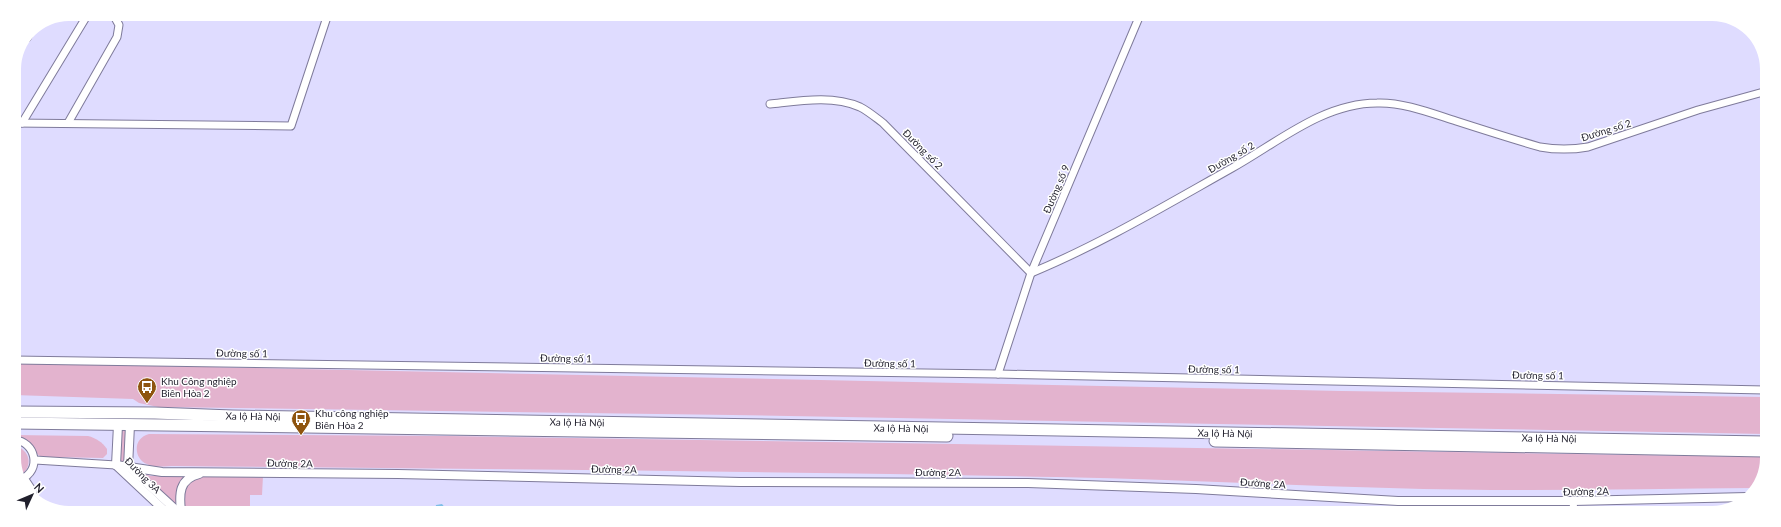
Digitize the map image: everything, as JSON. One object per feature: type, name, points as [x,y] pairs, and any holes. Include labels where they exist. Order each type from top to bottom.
[{"type":"highway","name":"Xa lộ Hà Nội","points":[[21,406],[37,411]]},
{"type":"highway","name":"Xa lộ Hà Nội","points":[[21,412],[1760,442]]},
{"type":"highway","points":[[21,423],[118,425]]},
{"type":"highway","points":[[21,426],[38,423]]},
{"type":"highway","name":"Xa lộ Hà Nội","points":[[118,425],[520,429],[1760,451]]},
{"type":"street","points":[[22,123],[84,21]]},
{"type":"street","points":[[68,123],[117,37],[119,25],[117,21]]},
{"type":"street","points":[[22,123],[291,126],[326,21]]},
{"type":"street","name":"Đường số 9","points":[[998,374],[1031,273],[1137,21]]},
{"type":"street","name":"Đường số 2","points":[[770,104],[823,100],[845,102],[860,107],[883,123],[1031,273],[1059,261],[1134,223],[1306,124],[1341,108],[1377,103],[1401,105],[1540,147],[1555,150],[1571,150],[1588,147],[1698,110],[1760,93]]},
{"type":"street","name":"Đường số 1","points":[[21,360],[998,374],[1760,390]]},
{"type":"street","name":"Đường 3A","points":[[118,425],[116,465],[160,506]]},
{"type":"street","name":"Đường 3A","points":[[130,425],[128,467],[171,506]]},
{"type":"street","points":[[21,442],[30,447],[34,460],[32,470],[25,477]]},
{"type":"street","points":[[34,460],[116,465]]},
{"type":"street","name":"Đường 2A","points":[[116,465],[151,472],[406,474],[740,482],[1028,483],[1196,489],[1398,501],[1573,501],[1740,497]]},
{"type":"street","points":[[180,506],[179,499],[183,483],[189,477],[206,472]]},
{"type":"street","points":[[1573,501],[1573,506]]},
{"type":"shaded area","points":[[21,363],[1342,391],[1760,397],[1760,434],[732,415],[158,407],[139,403],[133,399],[21,395]]},
{"type":"shaded area","points":[[126,428],[125,464],[120,463],[122,429]]},
{"type":"shaded area","points":[[149,434],[449,436],[1760,457],[1760,464],[1755,479],[1749,488],[1526,490],[1435,489],[1139,479],[946,475],[616,470],[153,466],[142,461],[137,453],[138,444],[144,436]]},
{"type":"shaded area","points":[[21,435],[88,436],[96,439],[107,449],[107,454],[103,458],[40,456],[21,443]]},
{"type":"shaded area","points":[[21,449],[27,454],[28,459],[27,468],[24,472],[21,461]]},
{"type":"shaded area","points":[[141,473],[151,476],[188,476],[180,506],[177,506]]},
{"type":"shaded area","points":[[200,476],[263,476],[262,495],[250,495],[250,506],[183,506],[185,484]]},
{"type":"water","points":[[442,504],[444,506],[436,506]]},
{"type":"place","name":"Khu Công nghiệp Biên Hòa 2","points":[[147,404]]},
{"type":"place","name":"Khu công nghiệp Biên Hòa 2","points":[[301,436]]}]
